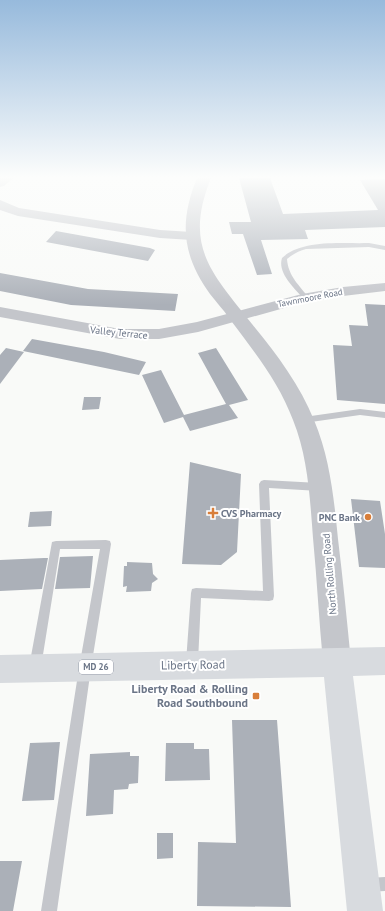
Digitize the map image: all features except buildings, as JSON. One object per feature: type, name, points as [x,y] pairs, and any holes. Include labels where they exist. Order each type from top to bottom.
[{"type":"main road","name":"Liberty Road","points":[[0,670],[385,661]]},
{"type":"main road","name":"North Rolling Road","points":[[337,662],[371,893]]},
{"type":"street","points":[[73,221],[160,234],[192,236]]},
{"type":"street","name":"North Rolling Road","points":[[191,221],[192,236],[197,257],[211,284],[237,316],[287,387],[304,420],[315,457],[321,487],[337,662]]},
{"type":"street","name":"Tawnmoore Road","points":[[237,316],[306,298],[357,289],[385,287]]},
{"type":"street","name":"Valley Terrace","points":[[0,312],[77,327],[138,336],[180,332],[237,316]]},
{"type":"lane","points":[[306,298],[288,276],[283,266],[284,259],[289,254],[297,249],[306,247],[369,245],[385,248]]},
{"type":"lane","points":[[304,420],[360,412],[385,415]]},
{"type":"lane","points":[[192,665],[196,593],[268,596],[264,484],[321,487]]},
{"type":"lane","points":[[34,669],[56,545],[106,544],[85,668],[49,911]]},
{"type":"place","name":"CVS Pharmacy","points":[[213,513]]},
{"type":"place","name":"PNC Bank","points":[[368,517]]},
{"type":"place","name":"Liberty Road & Rolling Road Southbound","points":[[256,696]]}]
